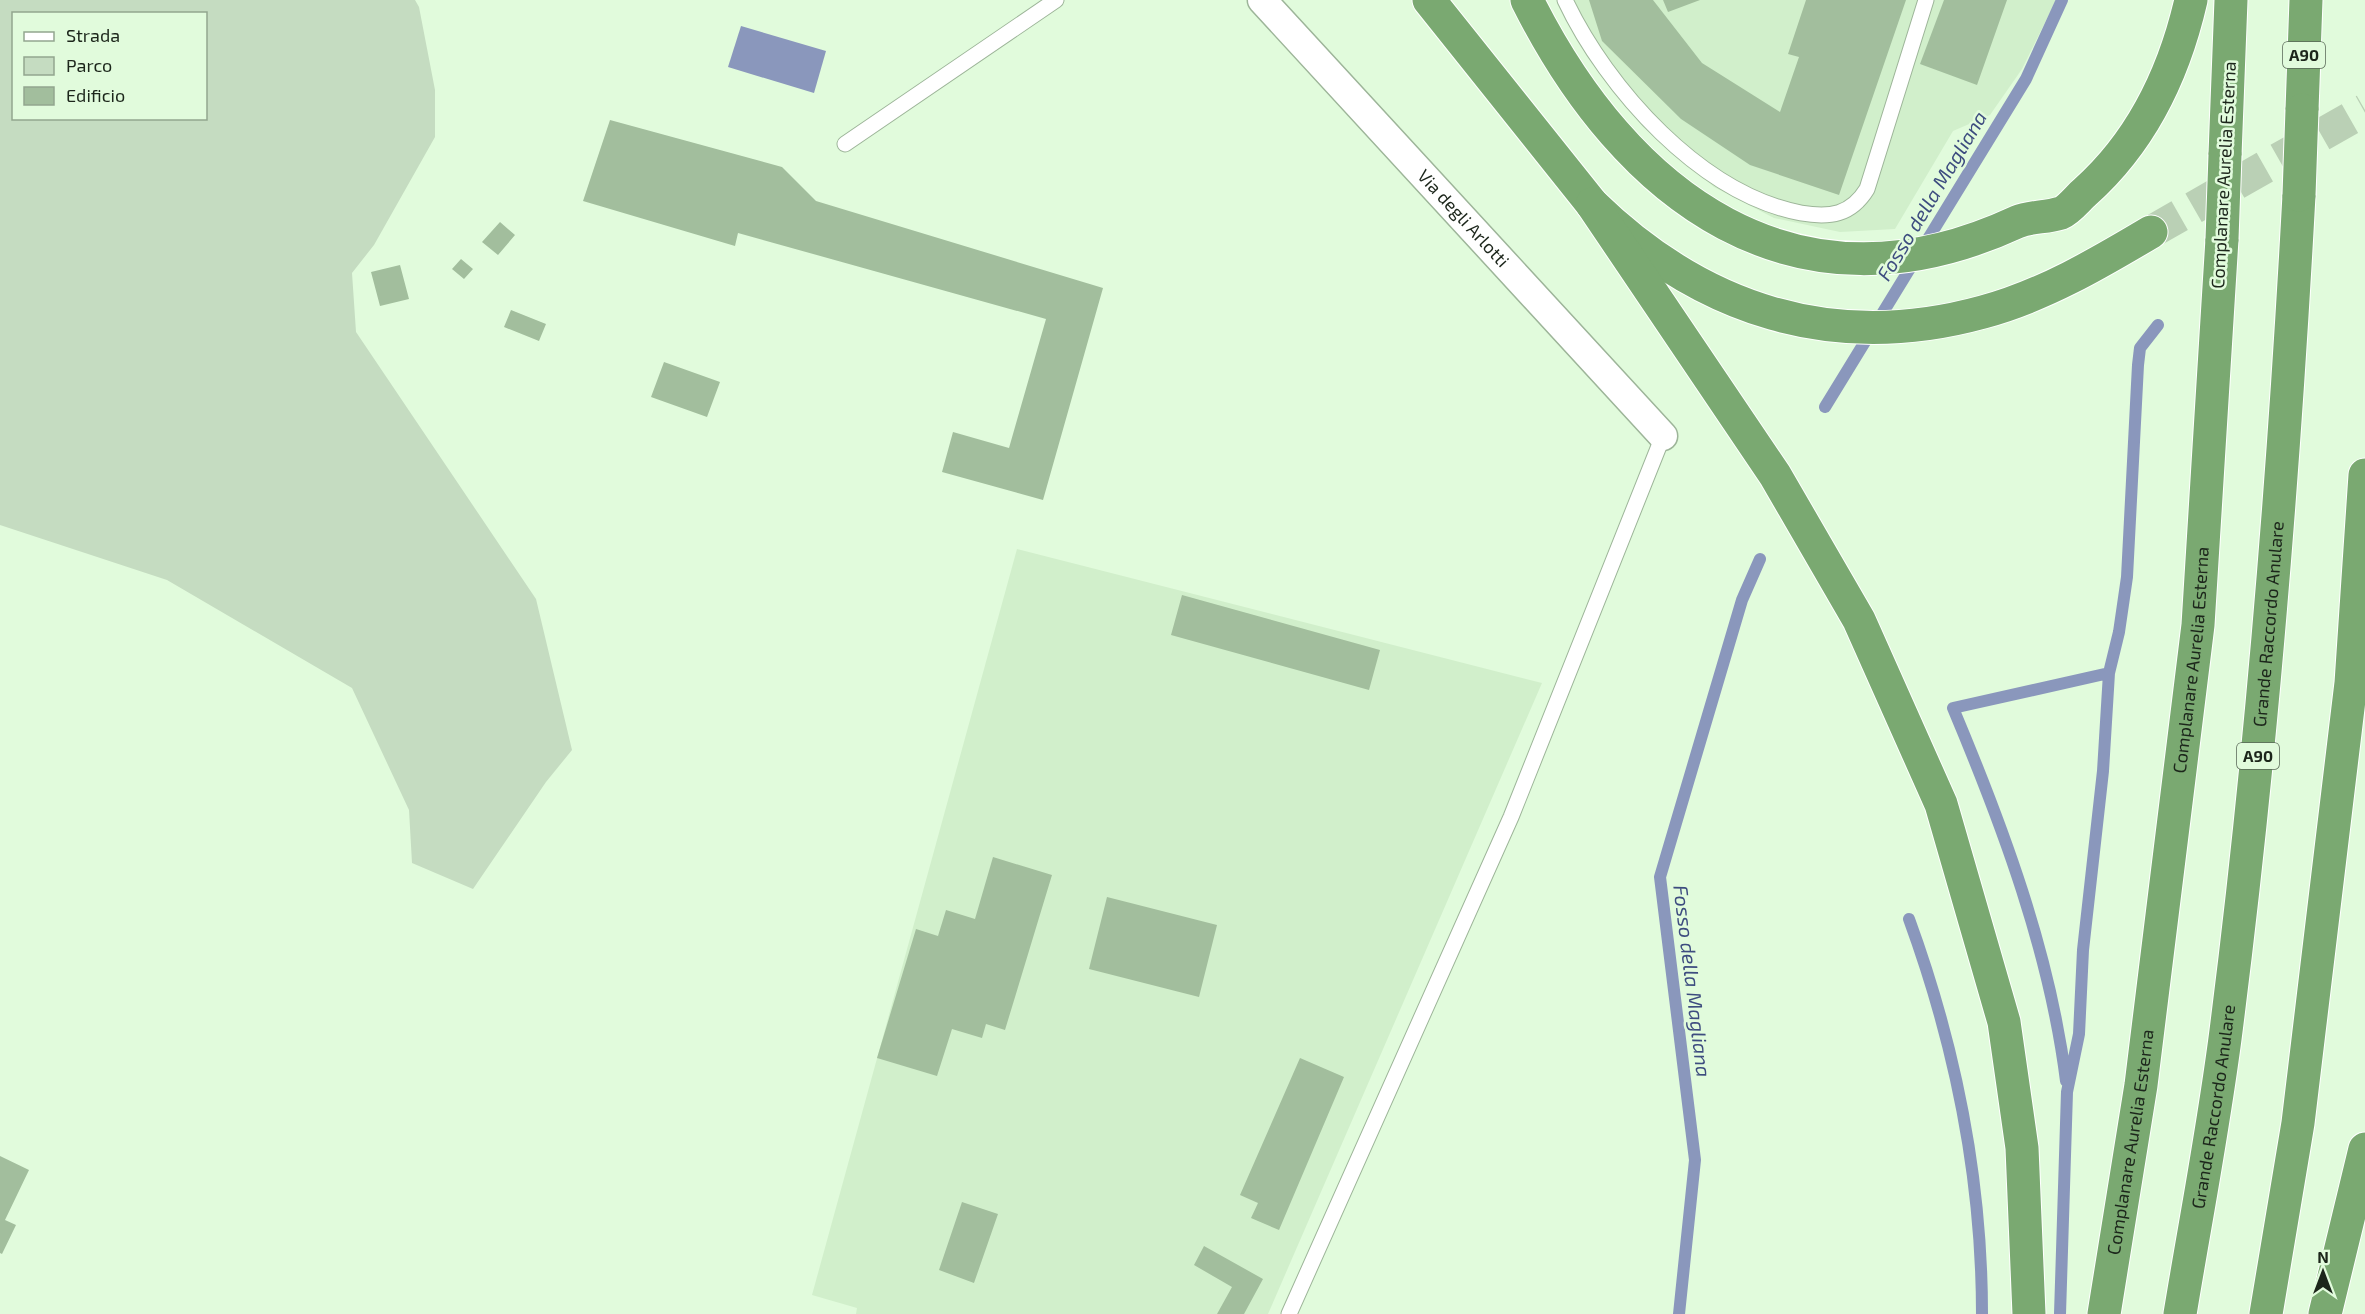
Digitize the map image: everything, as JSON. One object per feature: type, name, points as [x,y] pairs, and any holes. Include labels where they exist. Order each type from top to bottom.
[{"type":"highway","points":[[1429,0],[1592,204],[1775,475],[1859,620],[1941,804],[2004,1022],[2022,1148],[2029,1314]]},
{"type":"highway","points":[[1527,0],[1552,47],[1601,118],[1658,178],[1690,204],[1728,227],[1785,249],[1831,258],[1874,259],[1931,252],[1983,238],[2027,217],[2062,213],[2116,164],[2158,99],[2174,60],[2191,0]]},
{"type":"highway","name":"Complanare Aurelia Esterna","points":[[2104,1314],[2143,1073],[2198,625],[2222,239],[2231,0]]},
{"type":"highway","name":"Grande Raccordo Anulare","points":[[2180,1314],[2227,1026],[2267,670],[2286,433],[2299,195],[2306,0]]},
{"type":"highway","points":[[1592,204],[1614,225],[1683,276],[1751,307],[1826,326],[1902,327],[1985,312],[2067,279],[2151,232]]},
{"type":"highway","points":[[2266,1314],[2298,1123],[2351,684],[2365,475]]},
{"type":"highway","points":[[2325,1314],[2365,1149]]},
{"type":"street","name":"Via degli Arlotti","points":[[1262,0],[1664,436]]},
{"type":"lane","points":[[845,144],[1056,0]]},
{"type":"lane","points":[[1565,0],[1602,65],[1659,130],[1712,175],[1756,200],[1797,212],[1830,215],[1851,208],[1867,189],[1926,0]]},
{"type":"lane","points":[[1289,1314],[1511,817],[1664,436]]},
{"type":"shaded area","points":[[1565,0],[2056,0],[2022,69],[1990,115],[1953,131],[1895,229],[1840,232],[1774,218],[1714,187],[1643,127],[1594,61]]},
{"type":"shaded area","points":[[1017,549],[1542,683],[1268,1314],[856,1314],[857,1308],[812,1295]]},
{"type":"green space","points":[[0,0],[415,0],[419,7],[435,90],[435,137],[374,245],[352,273],[356,332],[536,599],[572,750],[546,782],[473,889],[412,863],[409,810],[352,688],[167,580],[0,525]]},
{"type":"water","points":[[741,26],[826,51],[814,93],[728,67]]},
{"type":"building","points":[[1589,0],[1653,0],[1702,63],[1780,112],[1799,57],[1788,54],[1806,0],[1906,0],[1839,195],[1750,165],[1681,119],[1602,41]]},
{"type":"building","points":[[1663,0],[1700,0],[1668,12]]},
{"type":"building","points":[[1944,0],[2007,0],[1977,85],[1920,64]]},
{"type":"building","points":[[610,120],[782,167],[816,201],[1103,288],[1043,500],[942,472],[953,432],[1009,448],[1046,319],[738,233],[735,246],[583,201]]},
{"type":"building","points":[[500,222],[515,235],[498,255],[482,242]]},
{"type":"building","points":[[461,259],[473,269],[464,279],[452,269]]},
{"type":"building","points":[[400,265],[409,299],[380,306],[371,272]]},
{"type":"building","points":[[511,310],[546,324],[539,341],[504,327]]},
{"type":"building","points":[[664,362],[720,382],[707,417],[651,397]]},
{"type":"building","points":[[1182,595],[1380,650],[1369,690],[1171,635]]},
{"type":"building","points":[[993,857],[1052,875],[1005,1030],[986,1024],[982,1038],[952,1029],[937,1076],[877,1058],[916,929],[938,936],[946,910],[975,919]]},
{"type":"building","points":[[1107,897],[1217,925],[1199,997],[1089,969]]},
{"type":"building","points":[[1300,1058],[1344,1077],[1279,1230],[1251,1218],[1258,1203],[1240,1195]]},
{"type":"building","points":[[0,1156],[29,1170],[5,1220],[16,1225],[2,1254],[0,1253]]},
{"type":"building","points":[[962,1202],[998,1214],[974,1283],[939,1270]]},
{"type":"building","points":[[1204,1246],[1263,1279],[1244,1314],[1217,1314],[1232,1287],[1194,1265]]},
{"type":"waterway","name":"Fosso della Magliana","points":[[1825,407],[2026,79],[2062,0]]},
{"type":"waterway","points":[[2060,1314],[2067,1092],[2079,1034],[2083,950],[2103,771],[2109,673],[2119,632],[2127,577],[2138,365],[2140,348],[2158,325]]},
{"type":"waterway","name":"Fosso della Magliana","points":[[1679,1314],[1695,1160],[1660,877],[1742,600],[1760,559]]},
{"type":"waterway","points":[[2066,1081],[2049,985],[2022,891],[1990,798],[1953,708],[2109,673]]},
{"type":"waterway","points":[[1909,919],[1940,1015],[1963,1114],[1977,1213],[1982,1314]]},
{"type":"tunnel","points":[[2151,232],[2365,110]]}]
